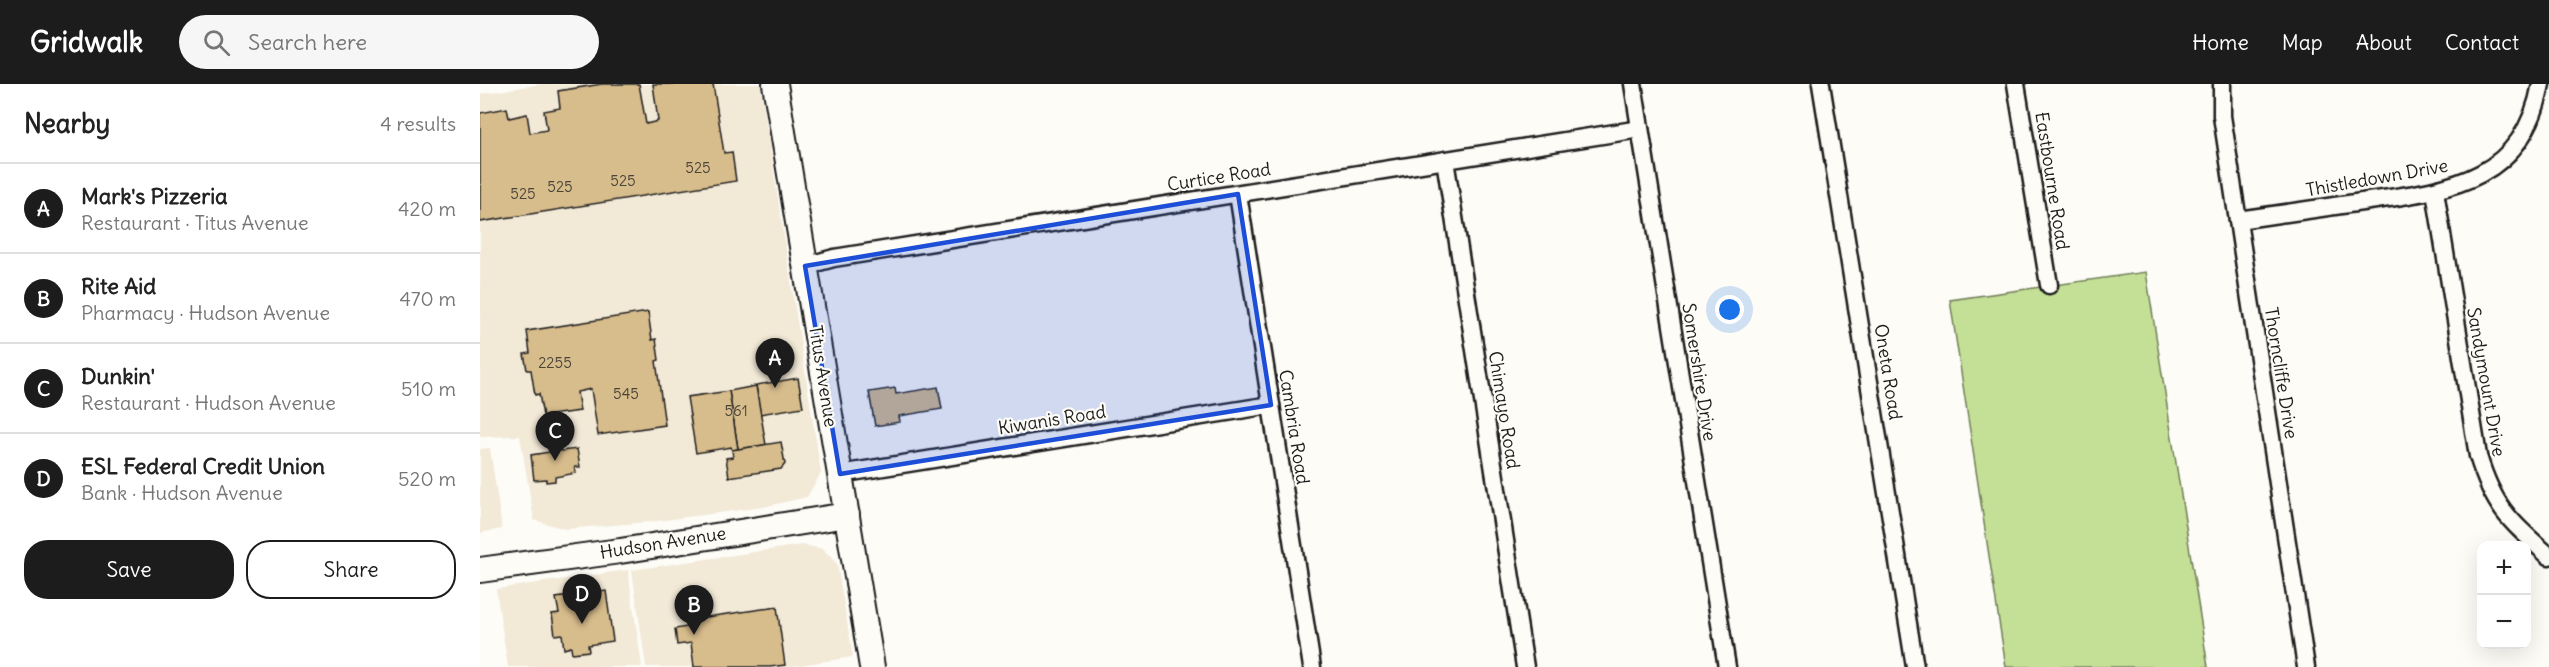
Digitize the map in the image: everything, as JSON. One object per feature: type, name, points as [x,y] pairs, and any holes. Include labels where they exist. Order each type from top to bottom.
[{"type":"main road","name":"Titus Avenue","points":[[775,84],[872,667]]},
{"type":"main road","name":"Hudson Avenue","points":[[480,570],[846,515]]},
{"type":"street","name":"Somershire Drive","points":[[1633,84],[1727,667]]},
{"type":"street","name":"Oneta Road","points":[[1821,84],[1915,667]]},
{"type":"street","name":"Eastbourne Road","points":[[2016,84],[2049,285]]},
{"type":"street","name":"Thorncliffe Drive","points":[[2222,84],[2222,116],[2306,667]]},
{"type":"street","name":"Thistledown Drive","points":[[2238,220],[2435,191],[2483,173],[2500,161],[2517,142],[2538,100],[2541,84]]},
{"type":"street","name":"Curtice Road","points":[[805,266],[834,258],[1640,129]]},
{"type":"street","name":"Chimayo Road","points":[[1445,160],[1524,667]]},
{"type":"street","name":"Sandymount Drive","points":[[2435,191],[2478,456],[2493,496],[2505,515],[2549,556]]},
{"type":"street","name":"Cambria Road","points":[[1238,194],[1308,666]]},
{"type":"street","name":"Kiwanis Road","points":[[840,474],[1271,405]]},
{"type":"highlighted area","points":[[1238,194],[1271,405],[840,474],[805,266]]},
{"type":"shaded area","points":[[541,84],[760,84],[821,473],[807,497],[763,507],[649,522],[565,529],[534,520],[520,436],[480,437],[480,94]]},
{"type":"shaded area","points":[[490,448],[502,529],[480,533],[480,449]]},
{"type":"shaded area","points":[[802,545],[823,549],[837,564],[853,657],[786,667],[646,667],[632,570]]},
{"type":"shaded area","points":[[628,570],[642,667],[508,667],[496,589]]},
{"type":"green space","points":[[2146,272],[2208,667],[2006,667],[1950,300]]},
{"type":"building","points":[[602,84],[639,84],[646,124],[658,121],[653,84],[713,84],[724,153],[732,152],[736,181],[480,222],[480,113],[507,108],[509,118],[527,114],[530,133],[547,130],[544,111],[560,108],[558,91]]},
{"type":"building","points":[[648,312],[652,340],[656,339],[659,360],[656,361],[665,425],[598,435],[591,389],[577,392],[580,411],[543,416],[539,394],[535,395],[531,370],[527,370],[524,354],[530,353],[527,331]]},
{"type":"building","points":[[798,378],[803,407],[760,414],[756,385]]},
{"type":"building","points":[[756,386],[766,445],[738,449],[729,391]]},
{"type":"building","points":[[938,387],[942,409],[899,416],[900,422],[875,426],[869,392],[895,388],[896,394]]},
{"type":"building","points":[[729,391],[738,449],[732,450],[731,447],[696,453],[687,397]]},
{"type":"building","points":[[781,442],[785,464],[781,469],[729,477],[726,458],[733,457],[732,450]]},
{"type":"building","points":[[560,447],[561,451],[577,449],[580,467],[575,467],[576,473],[555,477],[555,481],[534,480],[531,455],[550,452],[549,448]]},
{"type":"building","points":[[606,591],[613,641],[588,645],[589,651],[572,653],[571,647],[564,649],[562,634],[555,635],[552,614],[559,613],[556,598]]},
{"type":"building","points":[[777,607],[785,665],[694,667],[691,643],[677,645],[675,629],[687,627],[686,620]]},
{"type":"place","name":"Mark's Pizzeria","points":[[775,388]]},
{"type":"place","name":"Dunkin'","points":[[555,461]]},
{"type":"place","name":"ESL Federal Credit Union","points":[[582,624]]},
{"type":"place","name":"Rite Aid","points":[[694,635]]}]
